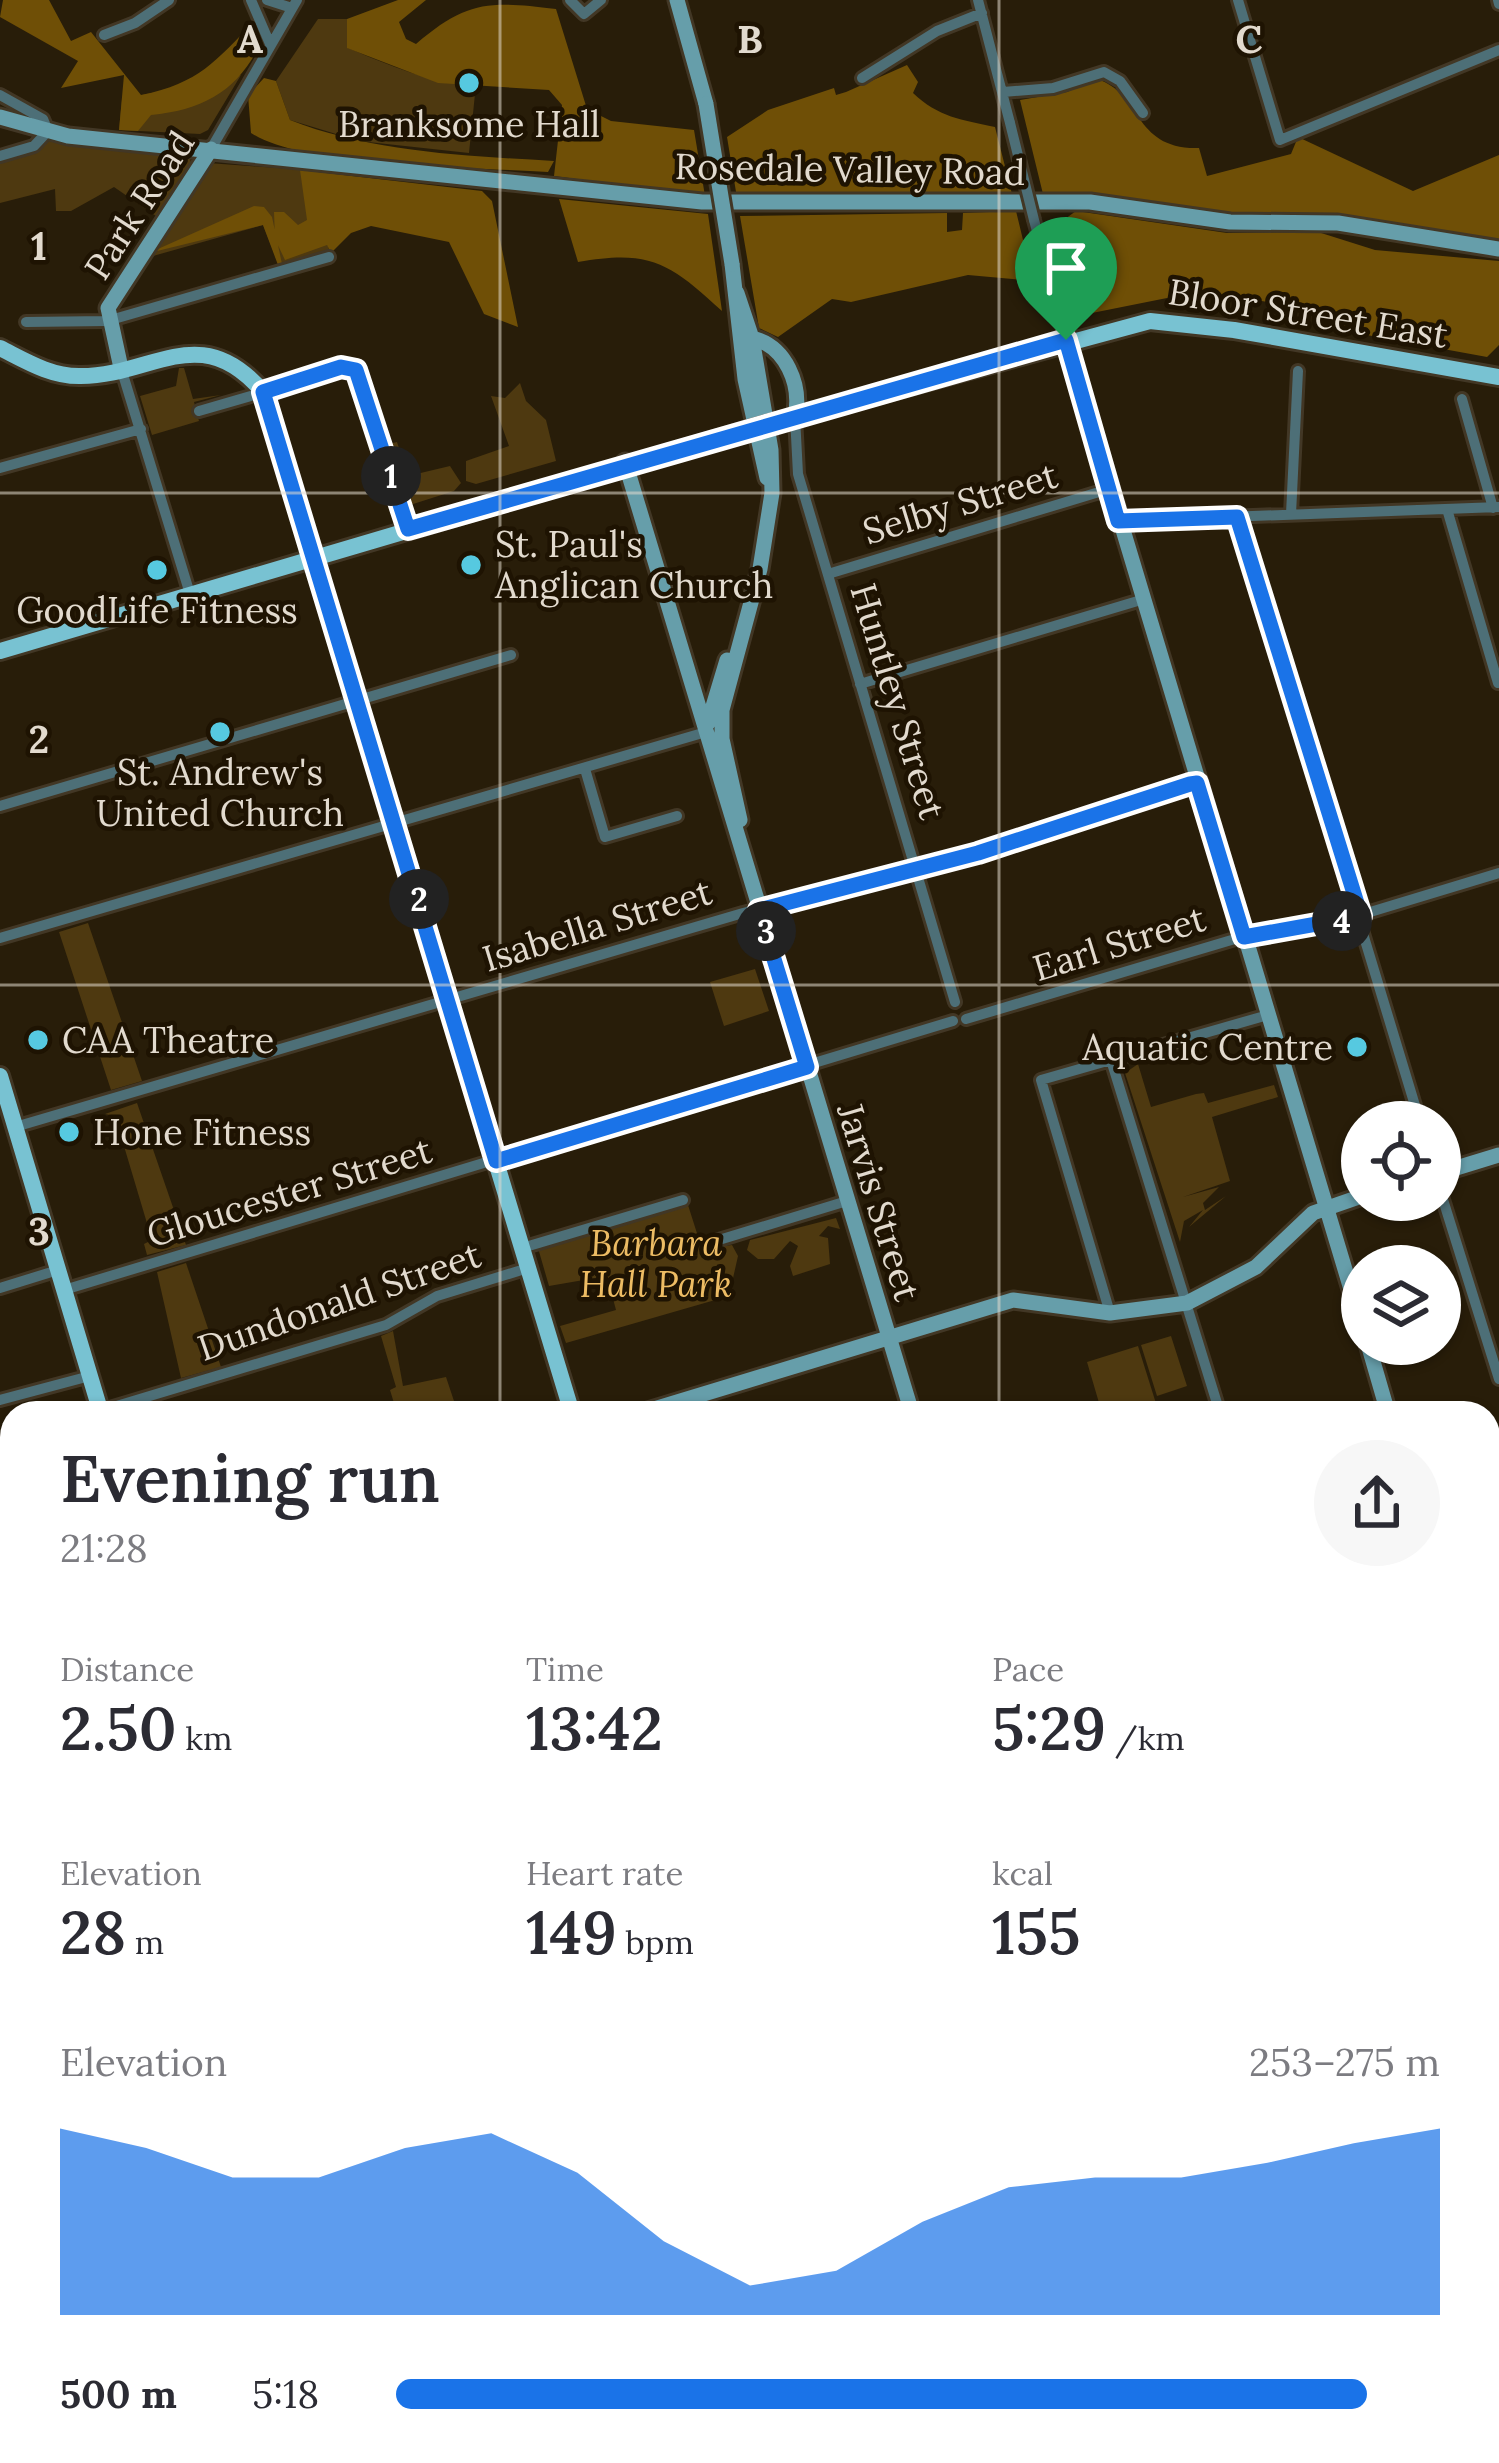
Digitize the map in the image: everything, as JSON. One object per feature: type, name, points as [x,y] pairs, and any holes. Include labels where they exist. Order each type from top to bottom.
[{"type":"main road","name":"Bloor Street East","points":[[0,651],[625,462],[1138,322],[1180,322],[1499,377]]},
{"type":"main road","points":[[0,348],[56,373],[85,376],[179,353],[201,354],[231,364],[263,392],[360,700],[568,1401]]},
{"type":"main road","points":[[0,1076],[97,1401]]},
{"type":"street","points":[[104,34],[135,23],[169,0]]},
{"type":"street","points":[[250,0],[270,44]]},
{"type":"street","points":[[267,0],[294,4]]},
{"type":"street","points":[[570,0],[575,11],[584,14],[602,0]]},
{"type":"street","points":[[677,0],[706,104],[733,264],[748,392],[772,493]]},
{"type":"street","points":[[1238,0],[1280,140],[1499,50]]},
{"type":"street","name":"Park Road","points":[[190,594],[107,321],[108,308],[211,149],[294,4]]},
{"type":"street","points":[[862,78],[980,6],[1048,278],[1118,521],[1341,1255]]},
{"type":"street","points":[[1003,92],[1053,88],[1099,72],[1120,81],[1143,113]]},
{"type":"street","points":[[0,95],[44,119],[48,131],[34,146],[0,156]]},
{"type":"street","name":"Rosedale Valley Road","points":[[0,117],[48,131],[702,202],[1090,202],[1230,222],[1338,223],[1499,248]]},
{"type":"street","points":[[26,322],[107,321],[329,257]]},
{"type":"street","points":[[737,293],[752,338],[771,450],[772,493],[753,596],[721,721],[744,859]]},
{"type":"street","points":[[752,338],[770,344],[785,361],[799,398],[788,419]]},
{"type":"street","points":[[199,411],[350,367],[360,376],[408,529]]},
{"type":"street","points":[[1291,514],[1298,371]]},
{"type":"street","points":[[1118,521],[1496,508],[1462,399]]},
{"type":"street","name":"Huntley Street","points":[[788,419],[798,474],[955,1002]]},
{"type":"street","points":[[0,468],[140,428]]},
{"type":"street","points":[[625,462],[694,716],[706,732]]},
{"type":"street","name":"Selby Street","points":[[828,574],[1109,489]]},
{"type":"street","points":[[1447,509],[1498,683]]},
{"type":"street","points":[[1237,517],[1414,1101]]},
{"type":"street","points":[[706,732],[753,596]]},
{"type":"street","points":[[860,684],[1141,600]]},
{"type":"street","points":[[670,614],[689,662],[706,732]]},
{"type":"street","points":[[5,805],[511,655]]},
{"type":"street","points":[[689,662],[705,674],[724,669]]},
{"type":"street","points":[[0,938],[706,732]]},
{"type":"street","name":"Jarvis Street","points":[[706,732],[908,1401]]},
{"type":"street","points":[[585,769],[605,837],[677,816]]},
{"type":"street","name":"Isabella Street","points":[[15,1127],[1197,783]]},
{"type":"street","name":"Earl Street","points":[[807,1067],[1244,937],[1361,916],[1499,873]]},
{"type":"street","points":[[1109,1313],[1041,1080],[1268,1015]]},
{"type":"street","points":[[1111,1060],[1216,1401]]},
{"type":"street","name":"Gloucester Street","points":[[64,1290],[807,1067]]},
{"type":"street","points":[[1461,1167],[1499,1155]]},
{"type":"street","points":[[522,1248],[683,1200]]},
{"type":"street","points":[[709,1243],[847,1201]]},
{"type":"street","points":[[680,1401],[1020,1299],[1109,1313],[1187,1304],[1256,1268],[1307,1217],[1341,1203]]},
{"type":"street","points":[[1450,1221],[1499,1378]]},
{"type":"street","name":"Dundonald Street","points":[[136,1401],[386,1325],[437,1296],[528,1268]]},
{"type":"street","points":[[0,1288],[58,1270]]},
{"type":"street","points":[[1373,1365],[1384,1401]]},
{"type":"street","points":[[0,1400],[90,1376]]},
{"type":"green space","points":[[318,19],[347,19],[348,48],[364,55],[426,77],[476,84],[469,153],[359,141],[290,120],[276,81]]},
{"type":"green space","points":[[241,75],[208,130],[200,134],[119,130],[122,99]]},
{"type":"green space","points":[[51,139],[189,153],[191,163],[156,216],[114,187],[71,211],[56,211],[55,189],[0,203],[0,162],[37,150]]},
{"type":"green space","points":[[208,163],[306,170],[330,253],[280,268],[263,225],[153,256]]},
{"type":"green space","points":[[179,368],[184,368],[193,399],[221,395],[194,402],[199,421],[152,435],[140,396],[176,386]]},
{"type":"green space","points":[[520,383],[526,401],[546,420],[556,461],[476,484],[466,481],[466,461],[509,446],[491,396],[505,398]]},
{"type":"green space","points":[[397,442],[408,476],[450,466],[461,483],[454,491],[410,505],[389,444]]},
{"type":"green space","points":[[88,923],[142,1081],[111,1090],[59,932]]},
{"type":"green space","points":[[755,969],[769,1011],[724,1026],[710,982]]},
{"type":"green space","points":[[1138,1064],[1151,1107],[1204,1093],[1208,1103],[1274,1085],[1278,1097],[1212,1117],[1230,1181],[1183,1197],[1219,1187],[1203,1203],[1205,1210],[1226,1196],[1189,1227],[1203,1210],[1184,1221],[1180,1242],[1125,1073]]},
{"type":"green space","points":[[137,1103],[186,1245],[147,1255],[144,1244],[152,1240],[115,1116],[105,1114]]},
{"type":"green space","name":"Barbara Hall Park","points":[[688,1205],[702,1249],[732,1245],[738,1256],[729,1296],[566,1343],[560,1326],[616,1310],[607,1276],[549,1286],[538,1248]]},
{"type":"green space","points":[[836,1218],[840,1229],[828,1226],[819,1236],[828,1238],[830,1264],[793,1276],[790,1266],[798,1246],[790,1241],[774,1259],[758,1259],[747,1250],[750,1240]]},
{"type":"green space","points":[[186,1263],[221,1367],[181,1378],[157,1272]]},
{"type":"green space","points":[[393,1331],[403,1386],[446,1377],[454,1401],[393,1401],[390,1390],[396,1387],[381,1336]]},
{"type":"green space","points":[[1171,1336],[1187,1386],[1157,1396],[1141,1345]]},
{"type":"green space","points":[[1138,1346],[1155,1401],[1098,1401],[1087,1362]]},
{"type":"shaded area","points":[[3,0],[49,0],[71,41],[91,32],[141,95],[192,77],[254,22],[261,42],[242,73],[218,95],[151,115],[138,131],[119,130],[124,75],[61,88],[78,61],[0,17]]},
{"type":"shaded area","points":[[398,0],[426,0],[399,22],[406,39],[416,44],[450,19],[480,7],[556,9],[587,109],[611,121],[694,130],[705,196],[554,176],[562,105],[549,90],[438,83],[347,48],[347,19]]},
{"type":"shaded area","points":[[907,65],[918,82],[913,93],[922,101],[951,116],[995,127],[1012,194],[737,198],[727,137],[768,110],[834,88],[836,95],[846,92]]},
{"type":"shaded area","points":[[264,78],[276,81],[290,120],[321,131],[420,151],[554,161],[548,172],[437,167],[351,160],[277,145],[251,133],[248,95]]},
{"type":"shaded area","points":[[1097,79],[1123,96],[1162,140],[1199,148],[1207,176],[1291,154],[1298,137],[1413,191],[1499,155],[1499,243],[1330,215],[1253,218],[1111,196],[1043,194],[1020,100],[1067,92]]},
{"type":"shaded area","points":[[300,170],[482,191],[492,201],[518,327],[484,314],[449,242],[371,226],[351,233],[331,253],[327,245],[285,260],[275,239],[274,212],[284,212],[298,225],[307,220]]},
{"type":"shaded area","points":[[559,199],[708,214],[722,311],[688,281],[658,264],[624,257],[578,262]]},
{"type":"shaded area","points":[[254,206],[264,207],[272,217],[282,264],[278,265],[263,225],[149,253]]},
{"type":"shaded area","points":[[1016,211],[1033,281],[968,275],[851,302],[832,299],[778,337],[759,328],[740,216],[947,213],[947,232],[962,230],[963,213]]},
{"type":"shaded area","points":[[1076,211],[1227,233],[1318,232],[1375,250],[1499,261],[1499,345],[1487,357],[1334,329],[1326,312],[1202,291],[1092,313],[1073,306],[1054,227]]},
{"type":"place","name":"Branksome Hall","points":[[469,83]]},
{"type":"place","name":"St. Paul's Anglican Church","points":[[471,565]]},
{"type":"place","name":"GoodLife Fitness","points":[[157,570]]},
{"type":"place","name":"St. Andrew's United Church","points":[[220,732]]},
{"type":"place","name":"CAA Theatre","points":[[38,1040]]},
{"type":"place","name":"Aquatic Centre","points":[[1357,1047]]},
{"type":"place","name":"Hone Fitness","points":[[69,1132]]},
{"type":"route","points":[[1066,340],[1118,521],[1237,517],[1361,916],[1244,937],[1197,783],[1190,784],[978,853],[759,910],[807,1067],[496,1161],[263,392],[341,367],[356,370],[408,529],[625,462],[1066,340]]}]
